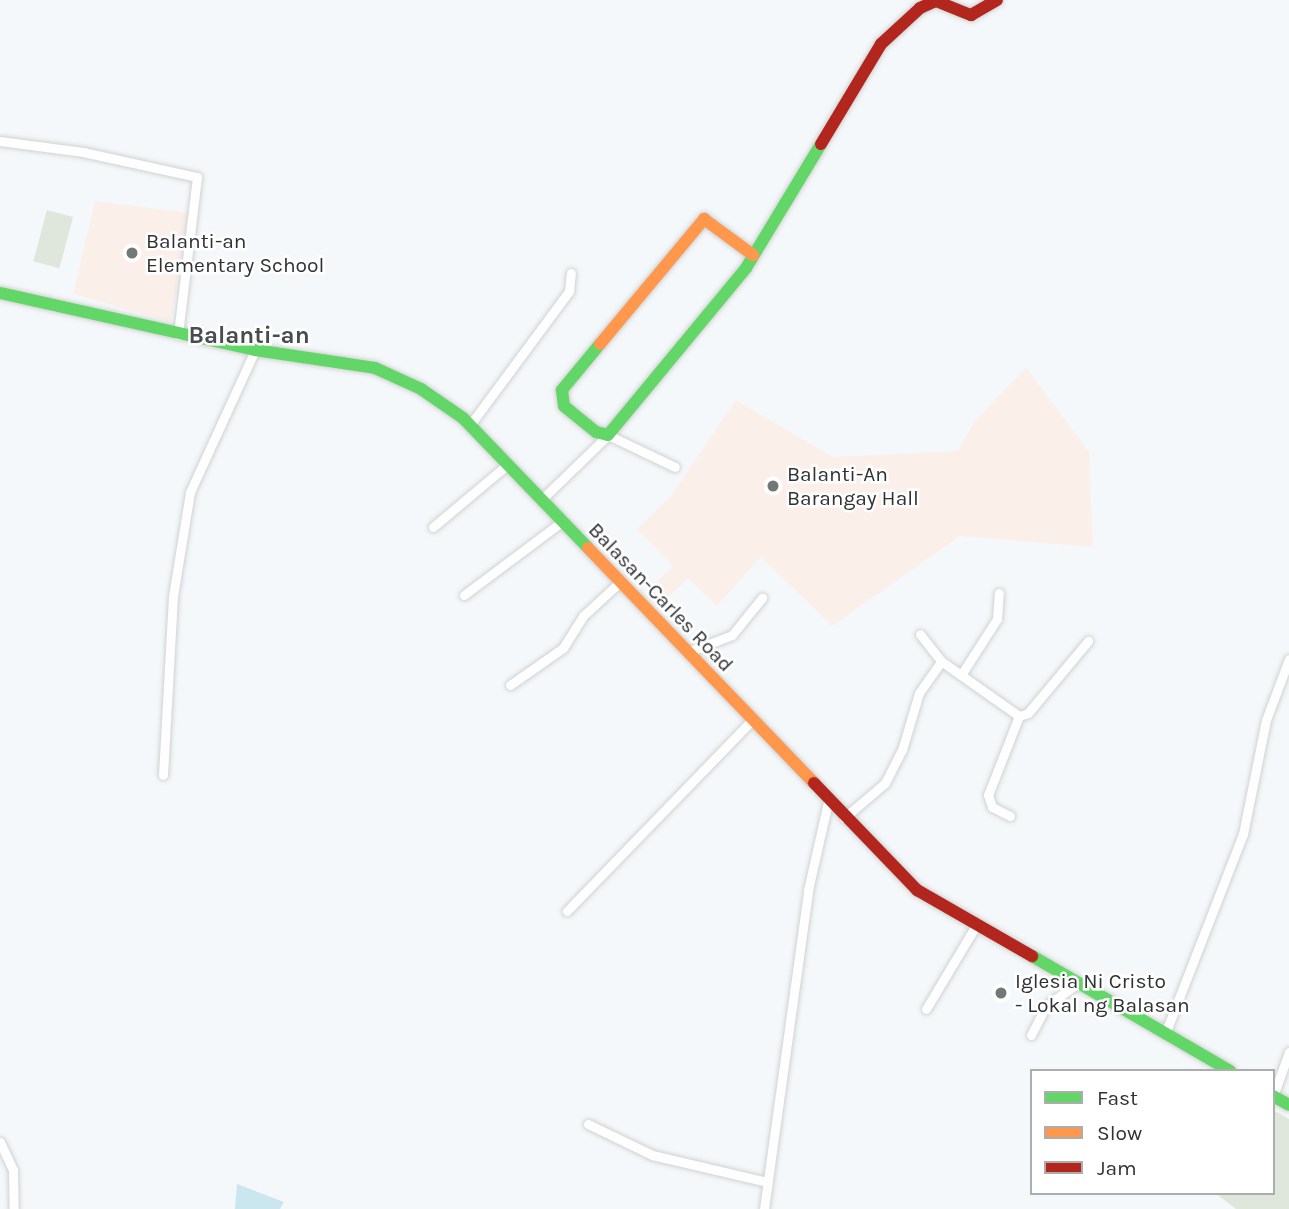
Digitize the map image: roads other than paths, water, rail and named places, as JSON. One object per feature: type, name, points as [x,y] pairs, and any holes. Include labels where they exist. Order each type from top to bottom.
[{"type":"main road","points":[[753,255],[704,219],[562,390],[564,406],[596,432],[608,435],[753,255],[881,44],[920,8],[936,1],[971,15],[997,0]]},
{"type":"main road","name":"Balasan-Carles Road","points":[[0,293],[178,335],[375,368],[421,390],[470,425],[828,802],[917,890],[975,927],[1226,1069]]},
{"type":"street","points":[[0,141],[83,152],[197,177],[178,335]]},
{"type":"street","points":[[470,425],[569,291],[570,273]]},
{"type":"street","points":[[163,775],[173,596],[190,492],[255,350]]},
{"type":"street","points":[[541,500],[608,435],[675,467]]},
{"type":"street","points":[[433,527],[508,464]]},
{"type":"street","points":[[464,595],[562,522]]},
{"type":"street","points":[[510,685],[563,648],[583,616],[621,581]]},
{"type":"street","points":[[961,675],[998,619],[999,593]]},
{"type":"street","points":[[688,652],[732,635],[762,598]]},
{"type":"street","points":[[920,634],[941,662],[1019,716]]},
{"type":"street","points":[[1019,716],[1028,713],[1088,641]]},
{"type":"street","points":[[1165,1034],[1243,834],[1266,720],[1289,659]]},
{"type":"street","points":[[844,817],[885,783],[902,750],[919,693],[941,662]]},
{"type":"street","points":[[1010,816],[992,807],[988,795],[1019,716]]},
{"type":"street","points":[[567,911],[752,720]]},
{"type":"street","points":[[764,1209],[808,890],[828,802]]},
{"type":"street","points":[[926,1009],[975,927]]},
{"type":"street","points":[[1031,1035],[1046,1006],[1076,984]]},
{"type":"street","points":[[1275,1090],[1289,1052]]},
{"type":"street","points":[[588,1124],[652,1155],[767,1182]]},
{"type":"street","points":[[0,1142],[13,1170],[14,1209]]},
{"type":"water","points":[[237,1184],[284,1202],[280,1209],[235,1209]]},
{"type":"place","name":"Balanti-an Elementary School","points":[[132,253]]},
{"type":"place","name":"Balanti-An Barangay Hall","points":[[773,486]]},
{"type":"place","name":"Iglesia Ni Cristo - Lokal ng Balasan","points":[[1001,993]]},
{"type":"district","name":"Balanti-an","points":[[249,336]]}]
